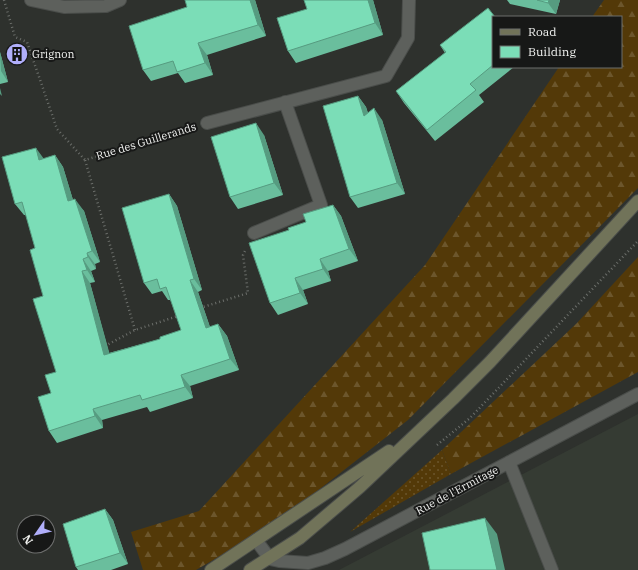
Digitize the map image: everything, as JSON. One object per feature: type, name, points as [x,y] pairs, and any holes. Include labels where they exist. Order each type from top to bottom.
[{"type":"street","points":[[31,0],[64,7],[106,6],[120,0]]},
{"type":"street","name":"Rue des Guillerands","points":[[207,123],[386,76],[408,38],[409,0]]},
{"type":"street","points":[[254,233],[321,205],[285,102]]},
{"type":"street","points":[[250,570],[300,538],[348,497],[453,399],[490,362],[638,201]]},
{"type":"street","name":"Rue de l'Ermitage","points":[[270,558],[278,562],[308,563],[325,558],[345,549],[638,394]]},
{"type":"street","points":[[210,570],[416,432]]},
{"type":"street","points":[[509,462],[552,570]]},
{"type":"street","points":[[256,540],[270,558]]},
{"type":"path","points":[[4,0],[16,37],[27,42],[57,129],[85,160]]},
{"type":"path","name":"Rue des Guillerands","points":[[135,330],[85,160],[207,123]]},
{"type":"path","points":[[195,310],[248,293],[243,255],[254,233]]},
{"type":"path","points":[[100,348],[135,330],[180,315]]},
{"type":"shaded area","points":[[638,414],[638,570],[339,570]]},
{"type":"green space","points":[[604,0],[638,0],[638,188],[408,420],[275,524],[196,570],[143,570],[131,532],[199,511],[425,265],[558,68],[622,68],[622,16],[593,16]]},
{"type":"green space","points":[[638,257],[638,372],[451,474],[442,450],[577,323]]},
{"type":"green space","points":[[442,450],[451,474],[350,532]]},
{"type":"building","points":[[185,0],[250,0],[258,25],[198,43],[205,63],[177,72],[173,61],[143,70],[129,26],[187,7]]},
{"type":"building","points":[[304,0],[368,0],[375,23],[288,51],[277,18],[307,9]]},
{"type":"building","points":[[537,0],[549,0],[548,3]]},
{"type":"building","points":[[488,8],[494,16],[492,16],[492,66],[470,84],[476,90],[427,130],[396,91],[446,52],[440,45]]},
{"type":"building","points":[[358,96],[364,116],[374,108],[397,183],[350,197],[323,106]]},
{"type":"building","points":[[256,123],[274,183],[230,197],[211,137]]},
{"type":"building","points":[[36,148],[39,160],[55,155],[68,201],[75,199],[92,251],[87,253],[88,257],[83,259],[87,270],[82,271],[104,355],[160,339],[160,337],[181,330],[166,287],[160,289],[157,279],[144,283],[122,208],[169,194],[194,279],[190,280],[206,328],[218,324],[230,359],[181,375],[185,387],[142,400],[140,395],[93,409],[95,416],[49,431],[38,397],[51,393],[45,375],[56,372],[33,299],[43,296],[30,250],[35,248],[22,202],[15,204],[2,157]]},
{"type":"building","points":[[333,205],[349,249],[320,259],[323,269],[295,278],[300,293],[270,303],[249,243],[289,230],[288,228],[306,222],[303,214]]},
{"type":"building","points":[[105,509],[120,553],[76,567],[63,524]]},
{"type":"building","points":[[485,518],[497,570],[430,570],[422,533]]},
{"type":"place","name":"Grignon","points":[[17,54]]}]
